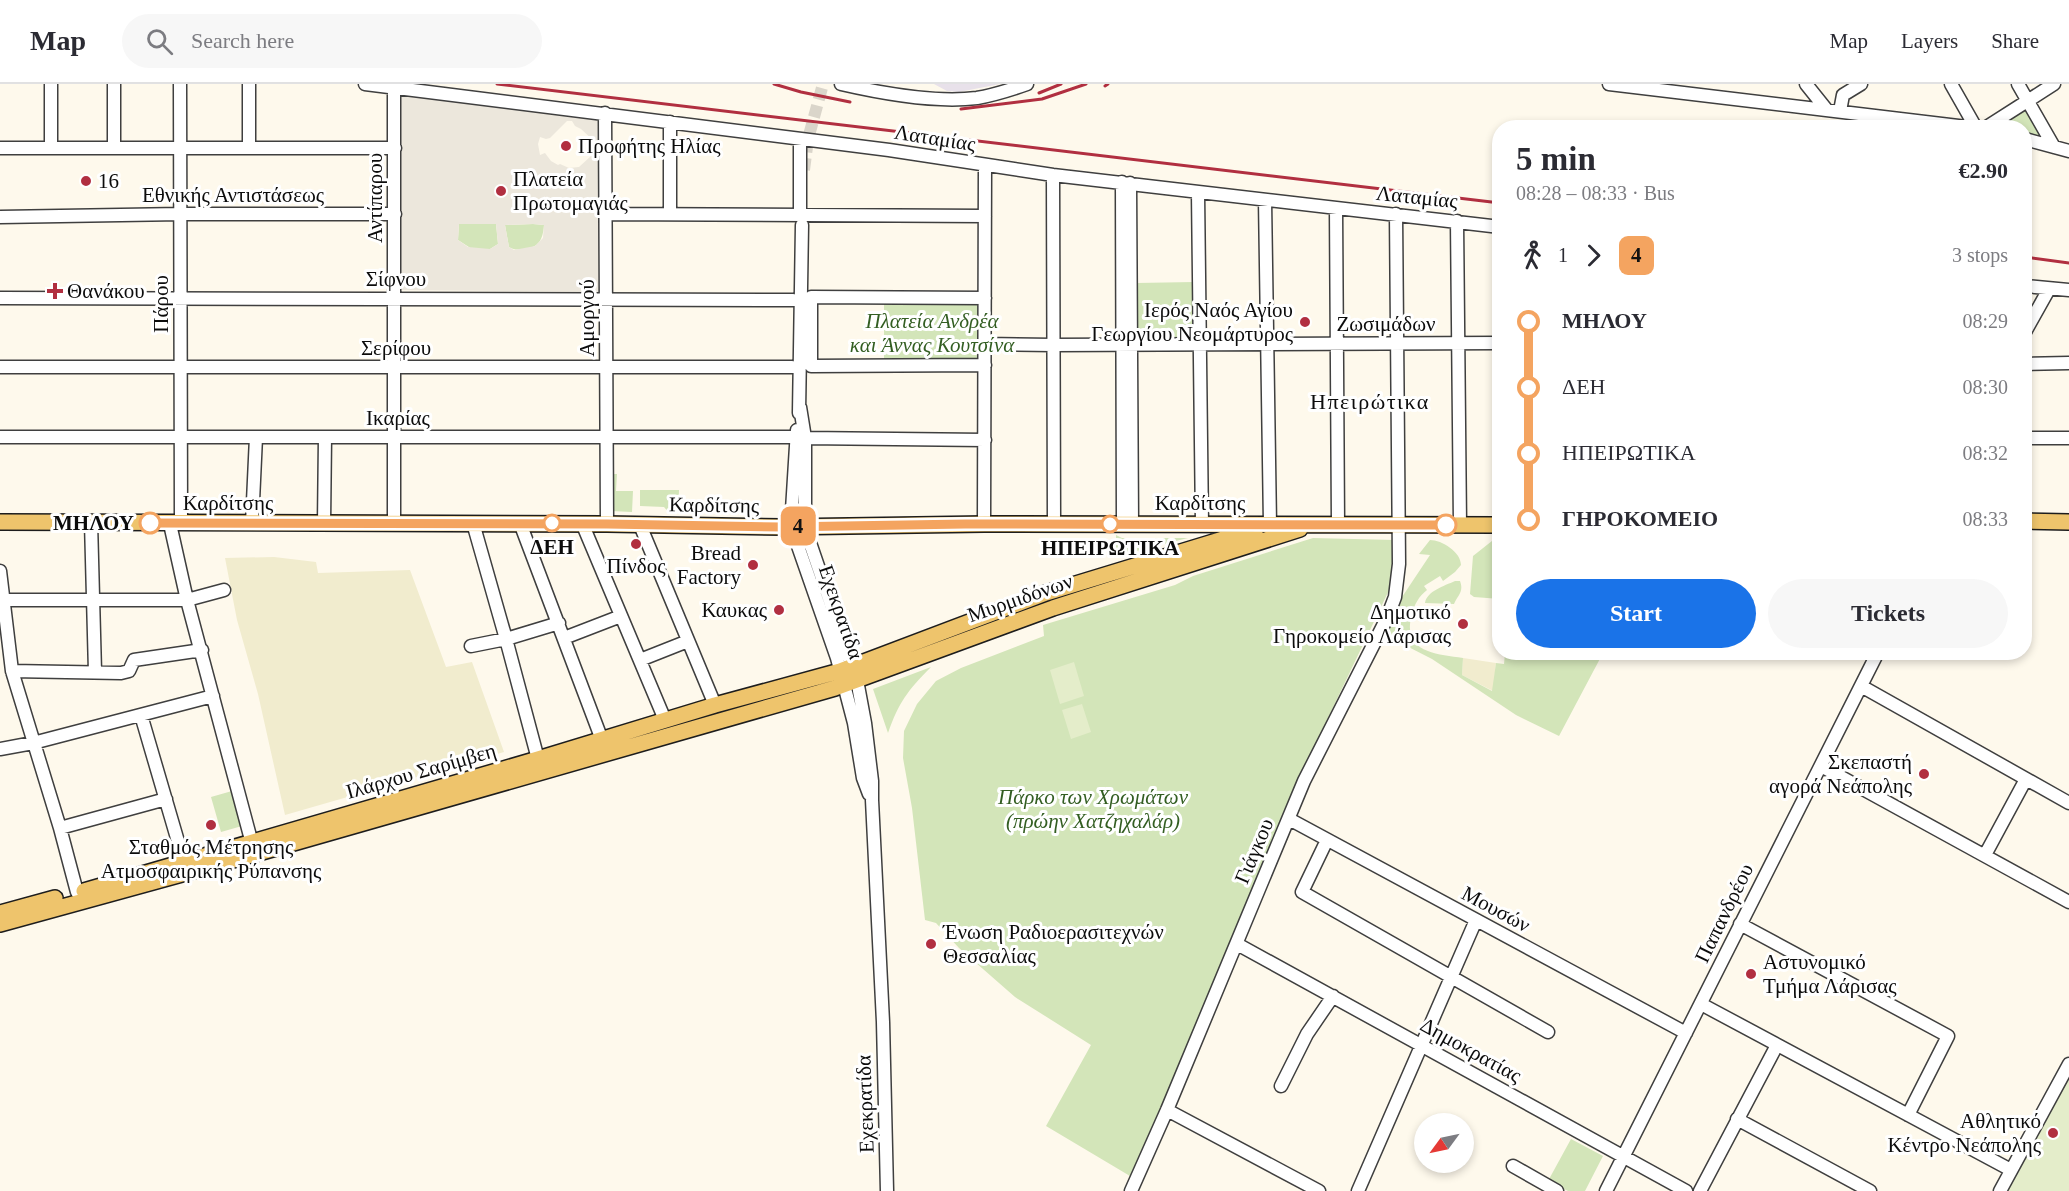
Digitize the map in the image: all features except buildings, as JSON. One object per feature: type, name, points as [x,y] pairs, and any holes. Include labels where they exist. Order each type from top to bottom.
[{"type":"main road","points":[[2032,520],[2069,522]]},
{"type":"main road","name":"Καρδίτσης","points":[[0,522],[798,526],[1492,525]]},
{"type":"main road","name":"Μυρμιδόνων","points":[[849,676],[1046,593],[1270,525]]},
{"type":"main road","name":"Μυρμιδόνων","points":[[849,676],[1314,525]]},
{"type":"main road","points":[[2032,530],[2069,530]]},
{"type":"main road","name":"Ιλάρχου Σαρίμβεη","points":[[0,914],[184,862],[254,848],[715,705],[849,676]]},
{"type":"main road","name":"Ιλάρχου Σαρίμβεη","points":[[0,924],[849,676]]},
{"type":"street","points":[[51,84],[51,148]]},
{"type":"street","points":[[114,84],[114,148]]},
{"type":"street","name":"Πάρου","points":[[180,84],[181,437],[175,523],[187,600],[254,848]]},
{"type":"street","points":[[249,84],[249,148]]},
{"type":"street","name":"Λαταμίας","points":[[365,84],[889,150],[1053,175],[1492,226]]},
{"type":"street","points":[[841,84],[895,88],[964,99],[996,94],[1027,84]]},
{"type":"street","points":[[1609,84],[1912,120]]},
{"type":"street","points":[[1806,84],[1826,110]]},
{"type":"street","points":[[1840,111],[1843,95],[1861,84]]},
{"type":"street","points":[[1951,84],[1971,120]]},
{"type":"street","points":[[2018,84],[2054,147]]},
{"type":"street","points":[[1997,120],[2054,84]]},
{"type":"street","name":"Αντίπαρου","points":[[394,87],[394,524]]},
{"type":"street","name":"Αμοργού","points":[[606,113],[607,524]]},
{"type":"street","points":[[670,122],[670,214]]},
{"type":"street","name":"Εχεκρατίδα","points":[[800,140],[801,437],[798,526],[808,537],[849,676],[872,773],[883,1022],[887,1191]]},
{"type":"street","points":[[2032,141],[2069,151]]},
{"type":"street","points":[[0,148],[395,148]]},
{"type":"street","points":[[984,524],[985,165]]},
{"type":"street","points":[[1053,175],[1054,524]]},
{"type":"street","points":[[1126,183],[1128,524]]},
{"type":"street","points":[[1198,193],[1202,525]]},
{"type":"street","points":[[1265,200],[1270,525]]},
{"type":"street","points":[[1336,208],[1338,525]]},
{"type":"street","name":"Εθνικής Αντιστάσεως","points":[[0,217],[395,214]]},
{"type":"street","points":[[606,214],[670,214],[801,220],[985,216]]},
{"type":"street","name":"Γιάγκου","points":[[1135,1190],[1304,781],[1387,618],[1395,597],[1399,580],[1396,214]]},
{"type":"street","points":[[1457,221],[1460,525]]},
{"type":"street","points":[[2032,287],[2069,290]]},
{"type":"street","points":[[2032,319],[2049,289]]},
{"type":"street","points":[[985,298],[811,297],[811,366],[985,366]]},
{"type":"street","name":"Σίφνου","points":[[0,298],[793,300]]},
{"type":"street","name":"Ζωσιμάδων","points":[[985,344],[1492,343]]},
{"type":"street","points":[[2032,364],[2069,363]]},
{"type":"street","name":"Σερίφου","points":[[0,367],[792,367]]},
{"type":"street","name":"Ικαρίας","points":[[0,437],[801,437],[985,440]]},
{"type":"street","points":[[252,523],[256,437]]},
{"type":"street","points":[[324,524],[325,437]]},
{"type":"street","points":[[2032,438],[2069,438]]},
{"type":"street","points":[[91,522],[95,672]]},
{"type":"street","points":[[473,523],[538,759]]},
{"type":"street","points":[[520,523],[602,740]]},
{"type":"street","points":[[582,524],[665,720]]},
{"type":"street","points":[[640,525],[715,705]]},
{"type":"street","points":[[0,571],[12,670],[77,892]]},
{"type":"street","points":[[4,600],[187,600],[225,590]]},
{"type":"street","points":[[564,638],[621,616]]},
{"type":"street","points":[[471,646],[506,639],[559,623]]},
{"type":"street","points":[[640,660],[688,641]]},
{"type":"street","points":[[12,670],[129,671],[134,660],[202,650]]},
{"type":"street","name":"Παπανδρέου","points":[[1606,1191],[1874,660]]},
{"type":"street","points":[[1861,686],[2069,803]]},
{"type":"street","points":[[0,749],[213,696]]},
{"type":"street","points":[[141,715],[184,862]]},
{"type":"street","points":[[1821,766],[2069,902]]},
{"type":"street","points":[[1985,855],[2026,779]]},
{"type":"street","points":[[60,828],[166,799]]},
{"type":"street","name":"Μουσών","points":[[1289,819],[1686,1033]]},
{"type":"street","points":[[1328,840],[1302,892],[1548,1032]]},
{"type":"street","points":[[1358,1191],[1476,920]]},
{"type":"street","points":[[1740,924],[1948,1036],[1908,1115]]},
{"type":"street","name":"Δημοκρατίας","points":[[1237,944],[1686,1191]]},
{"type":"street","points":[[1281,1086],[1307,1034],[1333,996]]},
{"type":"street","points":[[1701,1004],[2011,1170]]},
{"type":"street","points":[[1700,1191],[1777,1045]]},
{"type":"street","points":[[2000,1191],[2069,1064]]},
{"type":"street","points":[[1167,1110],[1319,1191]]},
{"type":"street","points":[[1737,1119],[1870,1191]]},
{"type":"street","points":[[1513,1166],[1557,1191]]},
{"type":"shaded area","points":[[934,84],[1000,84],[959,92],[947,91]]},
{"type":"shaded area","name":"Πλατεία Πρωτομαγιάς","points":[[400,93],[603,118],[602,292],[399,290]],"holes":[[[567,121],[572,121],[595,142],[591,156],[579,167],[569,168],[558,165],[551,161],[545,153],[540,155],[538,144],[540,137],[550,138]],[[459,224],[496,224],[498,244],[490,249],[468,247],[458,240]],[[505,225],[544,225],[543,238],[535,246],[514,250],[509,247]]]},
{"type":"shaded area","points":[[274,557],[316,562],[318,573],[410,570],[446,667],[472,662],[504,752],[285,815],[258,694],[237,620],[225,558]]},
{"type":"shaded area","points":[[1463,658],[1496,663],[1493,691],[1462,675]]},
{"type":"green space","points":[[2031,105],[2047,140],[2032,136],[2032,120],[2006,120]]},
{"type":"green space","points":[[459,224],[496,224],[498,244],[490,249],[472,249],[458,240]]},
{"type":"green space","points":[[505,225],[544,225],[543,235],[537,245],[520,250],[509,247]]},
{"type":"green space","points":[[1194,282],[1196,339],[1136,339],[1136,283]]},
{"type":"green space","name":"Πλατεία Ανδρέα και Άννας Κουτσίνα","points":[[884,304],[980,305],[980,362],[884,361]]},
{"type":"green space","points":[[612,474],[617,474],[616,491],[633,491],[632,512],[611,511]]},
{"type":"green space","points":[[640,490],[679,490],[678,513],[669,513],[664,507],[640,506]]},
{"type":"green space","points":[[1116,535],[1122,538],[1188,538],[1116,556]]},
{"type":"green space","name":"Πάρκο των Χρωμάτων (πρώην Χατζηχαλάρ)","points":[[1313,538],[1395,540],[1396,569],[1391,586],[1307,762],[1130,1176],[1046,1126],[1091,1045],[1015,997],[959,948],[936,923],[925,920],[912,808],[903,758],[904,731],[917,704],[936,681],[961,668],[1044,636],[1043,625],[1175,585],[1193,576]]},
{"type":"green space","points":[[1430,540],[1440,542],[1450,548],[1460,560],[1461,565],[1443,581],[1440,576],[1424,586],[1427,590],[1414,607],[1410,627],[1411,636],[1423,649],[1463,658],[1462,675],[1492,691],[1496,663],[1504,664],[1504,660],[1599,660],[1559,736],[1516,715],[1432,659],[1383,634],[1394,609],[1430,555],[1419,554]]},
{"type":"green space","points":[[1492,541],[1492,598],[1474,597],[1470,594],[1473,556]]},
{"type":"green space","points":[[1455,581],[1460,581],[1461,588],[1454,604],[1425,603],[1432,592]]},
{"type":"green space","points":[[1074,662],[1084,696],[1060,704],[1050,670]]},
{"type":"green space","points":[[931,667],[905,697],[888,733],[873,689]]},
{"type":"green space","points":[[1082,704],[1091,732],[1071,739],[1062,710]]},
{"type":"green space","points":[[232,791],[242,826],[221,832],[211,797]]},
{"type":"green space","name":"Αθλητικό Κέντρο Νεάπολης","points":[[2069,1075],[2069,1191],[2006,1191]]},
{"type":"green space","points":[[1571,1139],[1603,1156],[1585,1191],[1568,1191],[1548,1181]]},
{"type":"tunnel","points":[[804,170],[808,139],[823,84]]},
{"type":"railway","points":[[497,84],[1492,202]]},
{"type":"railway","points":[[774,84],[850,102]]},
{"type":"railway","points":[[1039,93],[1061,84]]},
{"type":"railway","points":[[961,109],[1042,99],[1086,84]]},
{"type":"railway","points":[[2032,258],[2069,263]]},
{"type":"bus line","name":"4","points":[[150,523],[607,524],[782,527],[965,524],[1446,525]]},
{"type":"place","name":"Προφήτης Ηλίας","points":[[566,146]]},
{"type":"place","name":"16","points":[[86,181]]},
{"type":"place","name":"Πλατεία Πρωτομαγιάς","points":[[501,191]]},
{"type":"place","name":"Θανάκου","points":[[55,291]]},
{"type":"place","name":"Ιερός Ναός Αγίου Γεωργίου Νεομάρτυρος","points":[[1305,322]]},
{"type":"place","name":"ΜΗΛΟΥ","points":[[150,523]]},
{"type":"place","name":"ΔΕΗ","points":[[552,523]]},
{"type":"place","name":"ΗΠΕΙΡΩΤΙΚΑ","points":[[1110,524]]},
{"type":"place","name":"Πίνδος","points":[[636,544]]},
{"type":"place","name":"Bread Factory","points":[[753,565]]},
{"type":"place","name":"Καυκας","points":[[779,610]]},
{"type":"place","name":"Δημοτικό Γηροκομείο Λάρισας","points":[[1463,624]]},
{"type":"place","name":"Σκεπαστή αγορά Νεάπολης","points":[[1924,774]]},
{"type":"place","name":"Σταθμός Μέτρησης Ατμοσφαιρικής Ρύπανσης","points":[[211,825]]},
{"type":"place","name":"Ένωση Ραδιοερασιτεχνών Θεσσαλίας","points":[[931,944]]},
{"type":"place","name":"Αστυνομικό Τμήμα Λάρισας","points":[[1751,974]]},
{"type":"place","name":"Αθλητικό Κέντρο Νεάπολης","points":[[2053,1133]]},
{"type":"district","name":"Ηπειρώτικα","points":[[1370,401]]}]
